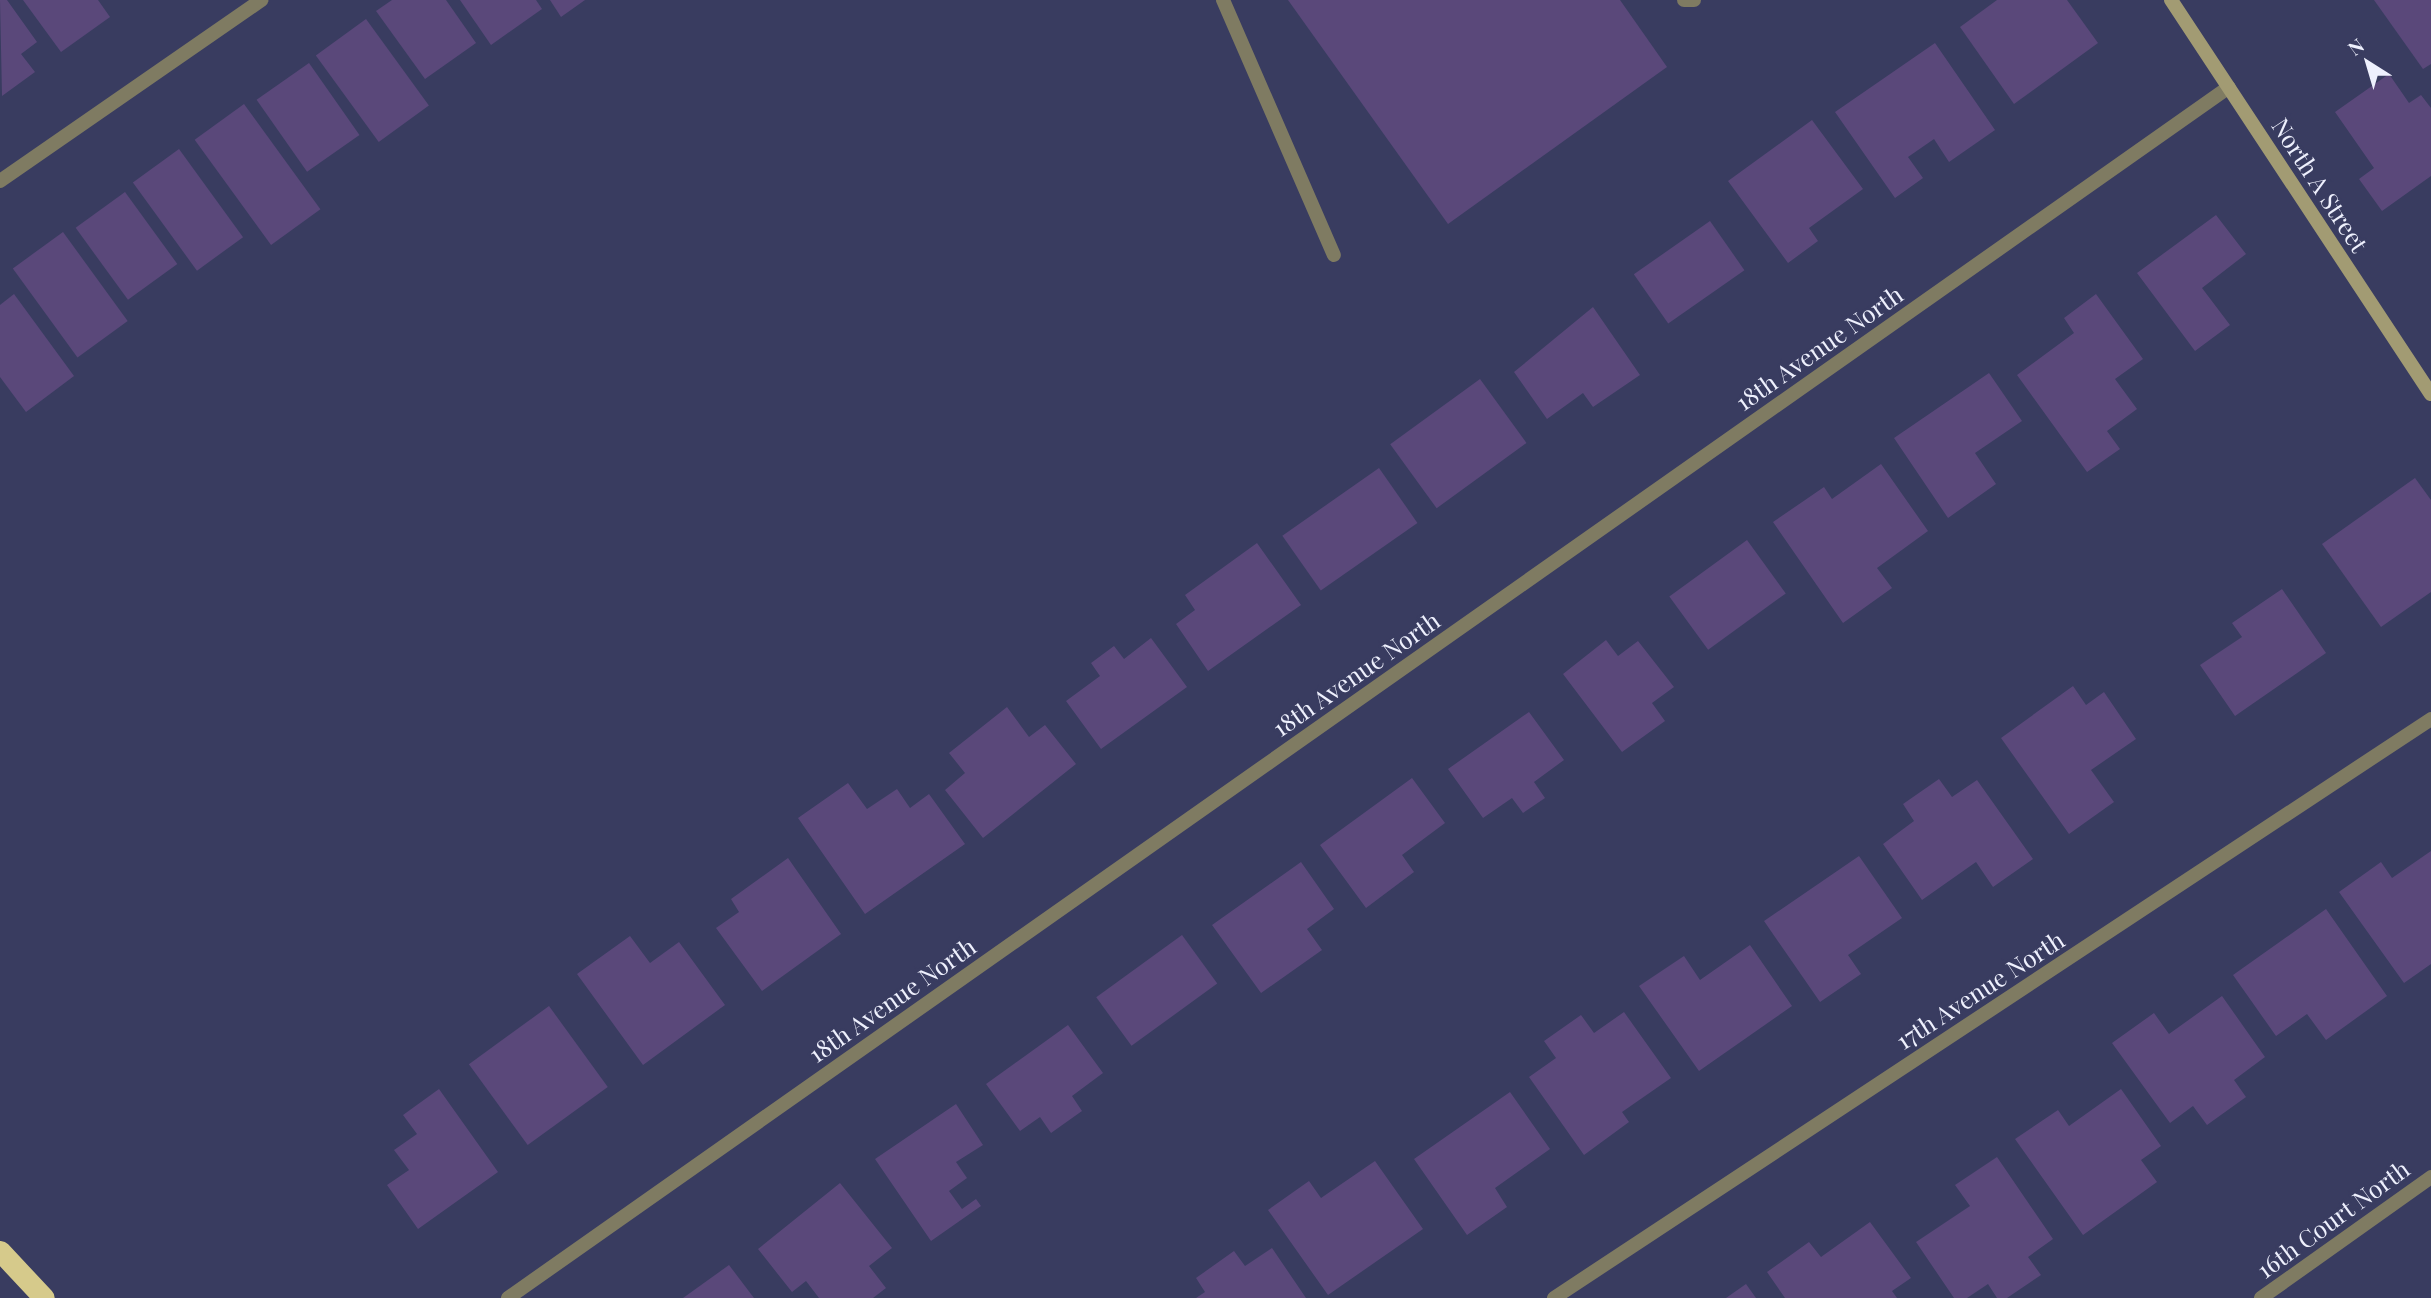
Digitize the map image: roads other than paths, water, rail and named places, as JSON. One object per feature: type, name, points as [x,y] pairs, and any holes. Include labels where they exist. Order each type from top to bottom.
[{"type":"highway","points":[[0,1251],[44,1298]]},
{"type":"street","points":[[0,181],[261,0]]},
{"type":"street","points":[[1223,0],[1334,255]]},
{"type":"street","points":[[1684,0],[1694,0]]},
{"type":"street","name":"North A Street","points":[[2171,0],[2431,394]]},
{"type":"street","name":"18th Avenue North","points":[[508,1298],[2229,87]]},
{"type":"street","name":"17th Avenue North","points":[[1554,1298],[2431,719]]},
{"type":"street","name":"16th Court North","points":[[2261,1298],[2431,1177]]}]
